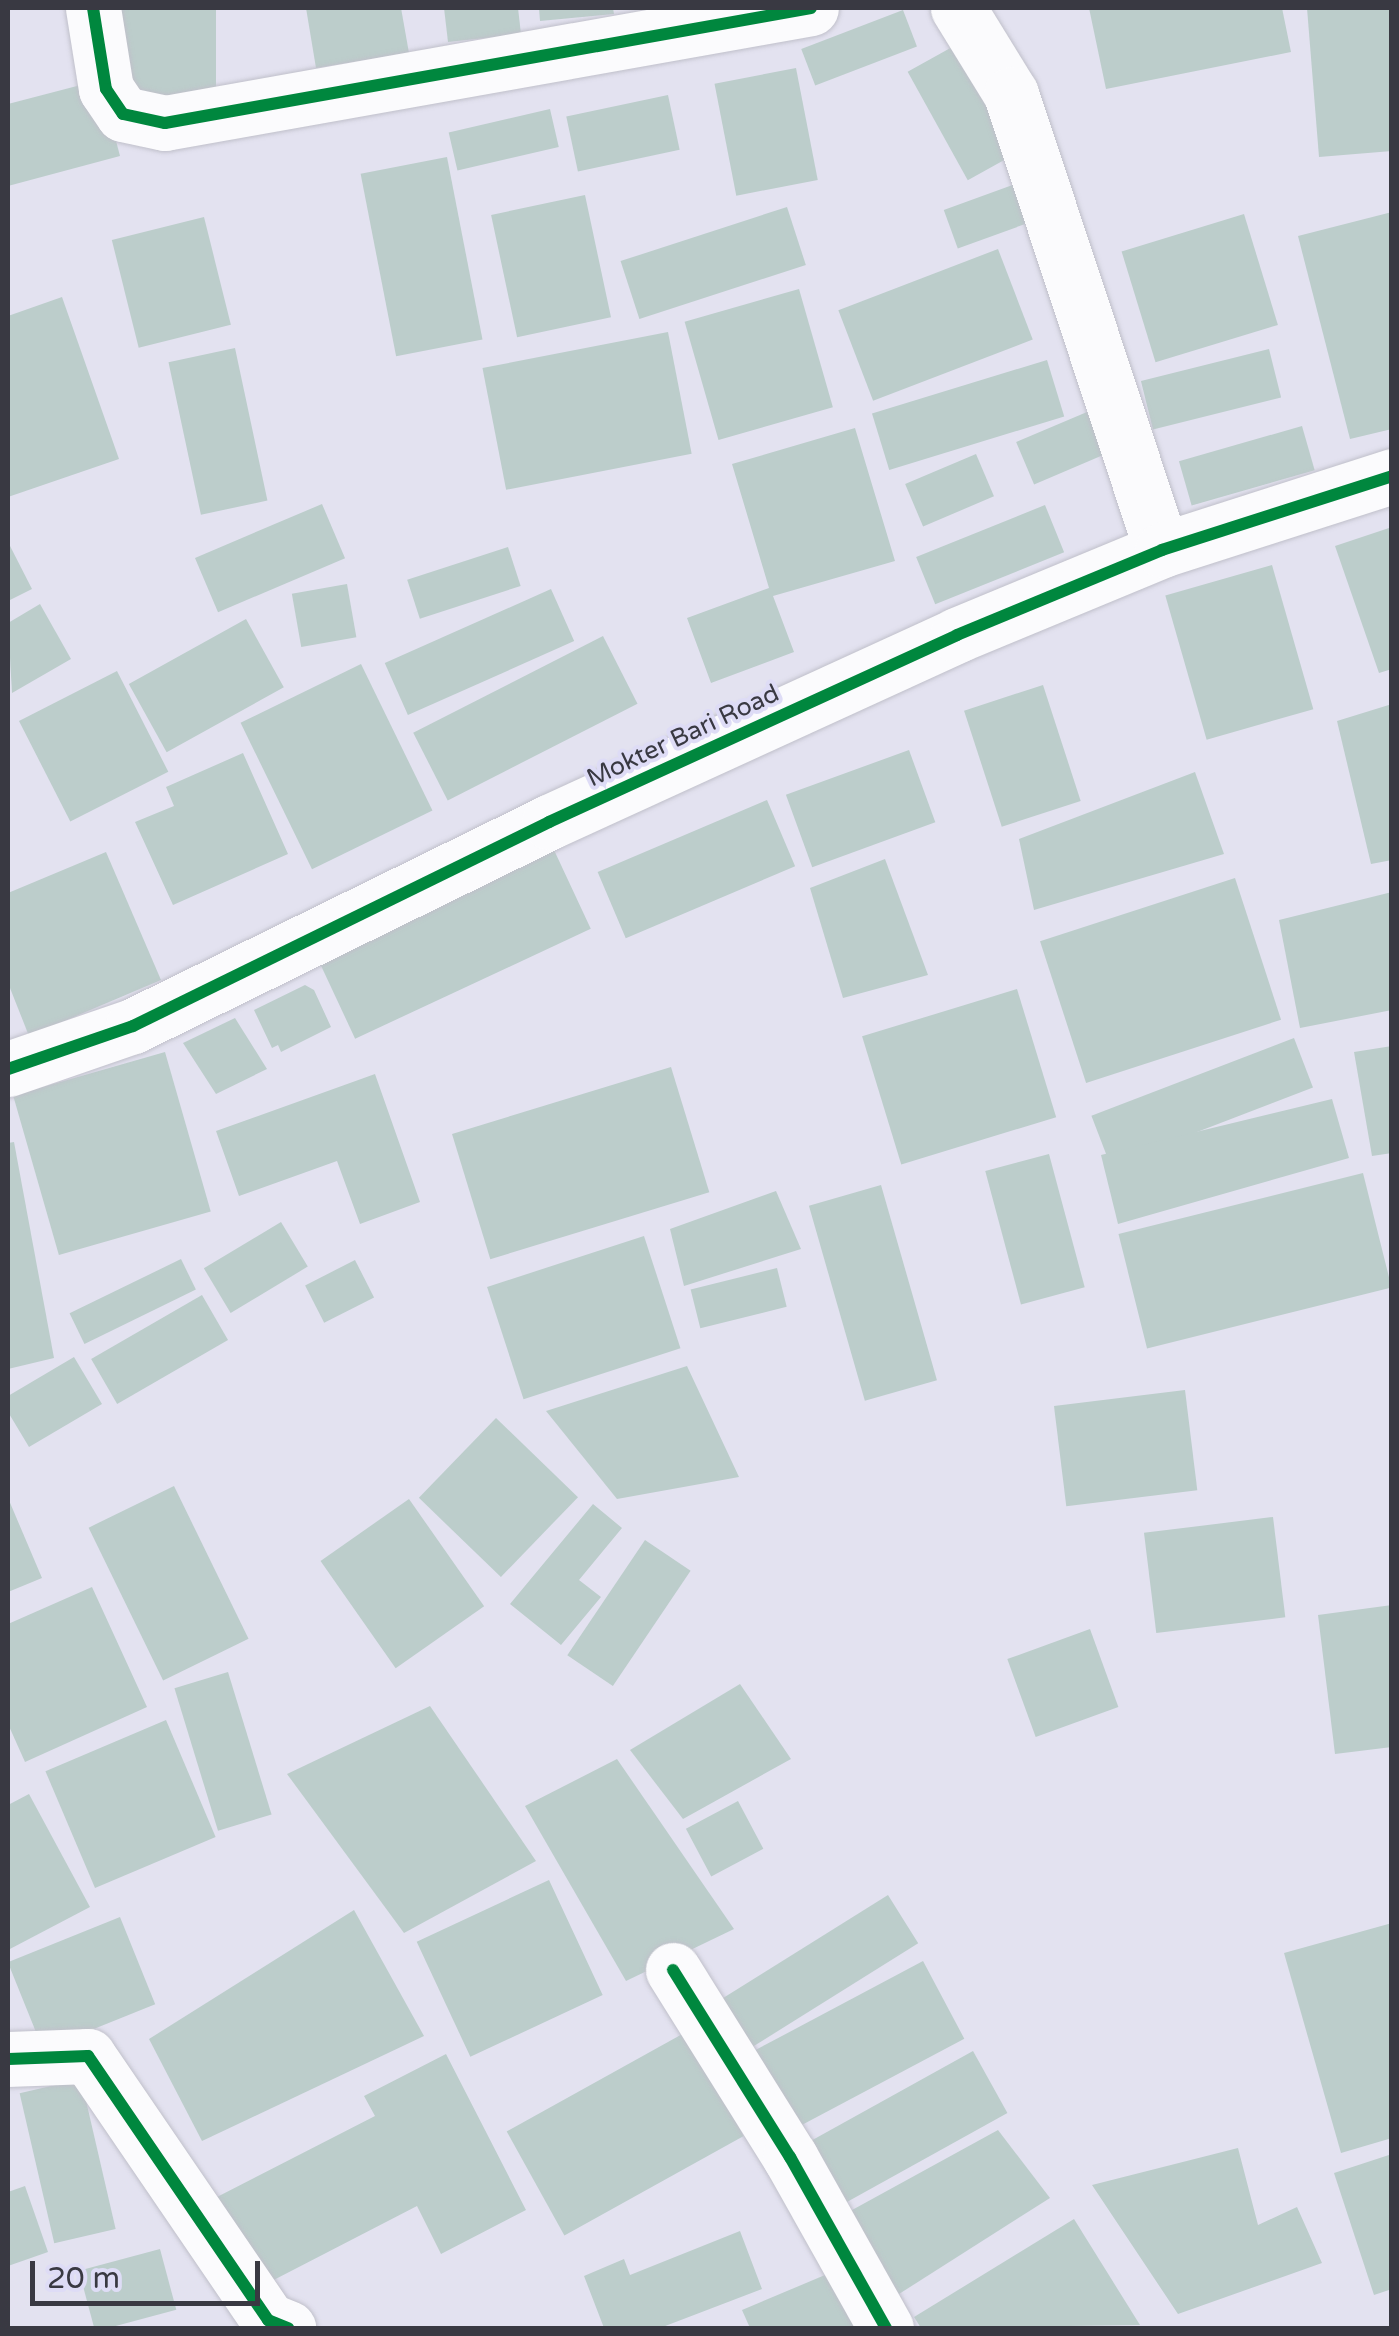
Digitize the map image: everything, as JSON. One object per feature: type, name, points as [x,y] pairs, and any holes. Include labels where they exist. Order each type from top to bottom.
[{"type":"street","points":[[93,8],[106,89],[122,114],[164,123],[812,8]]},
{"type":"street","points":[[958,8],[1011,94],[1162,550]]},
{"type":"street","name":"Mokter Bari Road","points":[[8,1069],[133,1026],[584,806],[957,634],[1162,550],[1392,476]]},
{"type":"street","points":[[674,1970],[790,2156],[886,2328]]},
{"type":"street","points":[[8,2058],[88,2056],[268,2320],[288,2328]]},
{"type":"building","points":[[105,8],[216,8],[216,99],[105,99]]},
{"type":"building","points":[[306,8],[401,8],[409,53],[316,68]]},
{"type":"building","points":[[444,8],[518,8],[521,34],[448,42]]},
{"type":"building","points":[[539,8],[613,8],[614,14],[540,21]]},
{"type":"building","points":[[1089,8],[1282,8],[1291,52],[1106,89]]},
{"type":"building","points":[[1307,8],[1392,8],[1392,151],[1319,157]]},
{"type":"building","points":[[903,10],[917,46],[815,85],[801,49]]},
{"type":"building","points":[[954,46],[1014,154],[968,180],[908,72]]},
{"type":"building","points":[[796,68],[818,180],[736,196],[715,84]]},
{"type":"building","points":[[100,80],[120,156],[8,186],[8,104]]},
{"type":"building","points":[[668,95],[680,150],[578,171],[566,117]]},
{"type":"building","points":[[550,109],[559,147],[457,170],[449,132]]},
{"type":"building","points":[[447,157],[482,340],[396,356],[361,174]]},
{"type":"building","points":[[1018,183],[1032,222],[958,249],[944,210]]},
{"type":"building","points":[[585,195],[611,317],[517,337],[491,215]]},
{"type":"building","points":[[787,207],[806,265],[639,319],[621,261]]},
{"type":"building","points":[[1392,212],[1392,429],[1350,439],[1298,236]]},
{"type":"building","points":[[1244,214],[1278,325],[1156,362],[1122,251]]},
{"type":"building","points":[[204,217],[231,325],[139,348],[112,240]]},
{"type":"building","points":[[998,249],[1033,340],[873,401],[838,310]]},
{"type":"building","points":[[799,289],[833,407],[719,440],[685,322]]},
{"type":"building","points":[[62,297],[119,459],[8,497],[8,316]]},
{"type":"building","points":[[668,332],[692,454],[506,490],[482,368]]},
{"type":"building","points":[[235,348],[267,501],[201,515],[168,362]]},
{"type":"building","points":[[1269,349],[1281,398],[1153,429],[1141,381]]},
{"type":"building","points":[[1047,360],[1064,416],[889,470],[872,414]]},
{"type":"building","points":[[1087,412],[1105,454],[1034,484],[1016,442]]},
{"type":"building","points":[[1302,426],[1315,470],[1192,505],[1179,461]]},
{"type":"building","points":[[855,428],[895,561],[773,596],[794,652],[711,683],[687,618],[769,588],[732,464]]},
{"type":"building","points":[[976,454],[994,496],[923,526],[905,484]]},
{"type":"building","points":[[322,504],[345,558],[218,612],[195,558]]},
{"type":"building","points":[[1045,505],[1064,552],[935,604],[916,557]]},
{"type":"building","points":[[1392,527],[1392,669],[1379,673],[1335,546]]},
{"type":"building","points":[[8,542],[32,589],[8,601]]},
{"type":"building","points":[[508,547],[521,586],[420,619],[407,580]]},
{"type":"building","points":[[1272,565],[1313,709],[1207,740],[1165,596]]},
{"type":"building","points":[[347,584],[356,637],[301,647],[292,594]]},
{"type":"building","points":[[551,589],[574,641],[408,715],[385,663]]},
{"type":"building","points":[[40,604],[71,659],[12,693],[8,623]]},
{"type":"building","points":[[246,619],[284,687],[167,752],[129,684]]},
{"type":"building","points":[[603,636],[638,704],[448,800],[413,733]]},
{"type":"building","points":[[361,664],[432,811],[312,869],[241,723]]},
{"type":"building","points":[[117,671],[168,772],[70,822],[19,721]]},
{"type":"building","points":[[1043,685],[1081,801],[1002,827],[964,711]]},
{"type":"building","points":[[1392,704],[1392,860],[1371,864],[1337,721]]},
{"type":"building","points":[[909,750],[935,822],[812,867],[786,795]]},
{"type":"building","points":[[243,753],[288,854],[173,905],[135,822],[174,806],[166,787]]},
{"type":"building","points":[[1195,772],[1224,854],[1034,910],[1019,839]]},
{"type":"building","points":[[767,800],[795,866],[626,938],[598,872]]},
{"type":"building","points":[[554,850],[591,929],[355,1039],[318,960]]},
{"type":"building","points":[[106,852],[161,980],[29,1036],[8,983],[8,893]]},
{"type":"building","points":[[885,859],[928,975],[843,998],[810,888]]},
{"type":"building","points":[[1235,878],[1281,1020],[1086,1083],[1040,941]]},
{"type":"building","points":[[1392,892],[1392,1010],[1300,1028],[1279,920]]},
{"type":"building","points":[[305,985],[314,990],[331,1027],[281,1052],[278,1045],[272,1048],[254,1010]]},
{"type":"building","points":[[1017,989],[1056,1117],[901,1165],[862,1036]]},
{"type":"building","points":[[235,1018],[267,1069],[216,1094],[183,1043]]},
{"type":"building","points":[[1294,1038],[1313,1087],[1110,1165],[1091,1116]]},
{"type":"building","points":[[1392,1046],[1392,1153],[1372,1156],[1354,1052]]},
{"type":"building","points":[[165,1052],[211,1212],[59,1255],[13,1096]]},
{"type":"building","points":[[671,1067],[709,1192],[490,1259],[452,1134]]},
{"type":"building","points":[[375,1074],[420,1202],[360,1224],[337,1161],[239,1196],[216,1131]]},
{"type":"building","points":[[1332,1099],[1349,1158],[1118,1224],[1101,1155]]},
{"type":"building","points":[[14,1142],[54,1358],[8,1369],[8,1143]]},
{"type":"building","points":[[1049,1154],[1085,1287],[1021,1304],[985,1171]]},
{"type":"building","points":[[1363,1173],[1392,1287],[1147,1348],[1118,1234]]},
{"type":"building","points":[[881,1185],[937,1380],[865,1401],[809,1206]]},
{"type":"building","points":[[776,1191],[801,1249],[684,1286],[670,1229]]},
{"type":"building","points":[[281,1222],[308,1267],[231,1313],[204,1268]]},
{"type":"building","points":[[644,1236],[680,1348],[524,1399],[487,1287]]},
{"type":"building","points":[[181,1259],[196,1290],[84,1344],[70,1313]]},
{"type":"building","points":[[355,1260],[374,1297],[324,1323],[305,1285]]},
{"type":"building","points":[[777,1268],[787,1307],[700,1328],[691,1290]]},
{"type":"building","points":[[202,1295],[228,1340],[117,1404],[91,1359]]},
{"type":"building","points":[[74,1357],[102,1404],[29,1447],[8,1412],[8,1396]]},
{"type":"building","points":[[687,1366],[739,1477],[617,1499],[546,1411]]},
{"type":"building","points":[[1185,1390],[1197,1490],[1066,1506],[1054,1406]]},
{"type":"building","points":[[496,1418],[578,1497],[501,1577],[419,1498]]},
{"type":"building","points":[[174,1486],[249,1639],[163,1680],[89,1528]]},
{"type":"building","points":[[8,1498],[42,1578],[8,1592]]},
{"type":"building","points":[[409,1499],[484,1606],[396,1668],[321,1561]]},
{"type":"building","points":[[593,1504],[622,1528],[579,1580],[601,1597],[561,1645],[510,1604]]},
{"type":"building","points":[[1273,1517],[1285,1617],[1156,1633],[1144,1533]]},
{"type":"building","points":[[645,1540],[691,1571],[613,1686],[567,1655]]},
{"type":"building","points":[[92,1587],[147,1707],[25,1762],[8,1724],[8,1624]]},
{"type":"building","points":[[1392,1605],[1392,1747],[1335,1754],[1318,1615]]},
{"type":"building","points":[[1090,1629],[1118,1707],[1036,1737],[1007,1659]]},
{"type":"building","points":[[228,1672],[272,1814],[218,1831],[174,1688]]},
{"type":"building","points":[[740,1684],[791,1759],[683,1819],[630,1750]]},
{"type":"building","points":[[430,1706],[536,1861],[404,1933],[287,1774]]},
{"type":"building","points":[[166,1720],[216,1837],[95,1888],[45,1771]]},
{"type":"building","points":[[617,1759],[734,1929],[626,1981],[525,1806]]},
{"type":"building","points":[[29,1794],[90,1907],[8,1950],[8,1805]]},
{"type":"building","points":[[738,1801],[763,1849],[711,1876],[686,1829]]},
{"type":"building","points":[[549,1880],[603,1995],[470,2057],[417,1942]]},
{"type":"building","points":[[888,1895],[918,1943],[741,2054],[711,2006]]},
{"type":"building","points":[[354,1910],[424,2036],[202,2141],[149,2039]]},
{"type":"building","points":[[120,1917],[155,2004],[43,2049],[8,1962]]},
{"type":"building","points":[[1392,1923],[1392,2138],[1341,2153],[1284,1953]]},
{"type":"building","points":[[923,1961],[964,2039],[789,2132],[747,2054]]},
{"type":"building","points":[[686,2032],[744,2136],[564,2235],[507,2131]]},
{"type":"building","points":[[973,2051],[1007,2113],[832,2210],[798,2148]]},
{"type":"building","points":[[446,2054],[526,2210],[441,2254],[417,2206],[264,2285],[217,2197],[375,2116],[364,2096]]},
{"type":"building","points":[[81,2079],[116,2229],[54,2243],[20,2093]]},
{"type":"building","points":[[998,2130],[1050,2198],[899,2294],[843,2215]]},
{"type":"building","points":[[1238,2148],[1258,2225],[1297,2207],[1322,2263],[1178,2314],[1092,2185]]},
{"type":"building","points":[[1392,2154],[1392,2289],[1374,2295],[1334,2173]]},
{"type":"building","points":[[25,2186],[48,2252],[8,2266],[8,2192]]},
{"type":"building","points":[[1074,2219],[1140,2325],[921,2328],[914,2317]]},
{"type":"building","points":[[740,2231],[762,2289],[660,2328],[604,2328],[584,2276],[624,2259],[630,2275]]},
{"type":"building","points":[[160,2249],[176,2310],[109,2328],[94,2328],[79,2271]]},
{"type":"building","points":[[844,2267],[870,2328],[750,2328],[742,2310]]},
{"type":"cycle path","points":[[93,8],[106,89],[123,114],[165,123],[811,8]]},
{"type":"cycle path","points":[[8,1069],[133,1026],[549,822],[957,635],[1162,550],[1392,476]]},
{"type":"cycle path","points":[[673,1970],[790,2157],[886,2328]]},
{"type":"cycle path","points":[[8,2059],[88,2056],[268,2320],[288,2328]]}]
